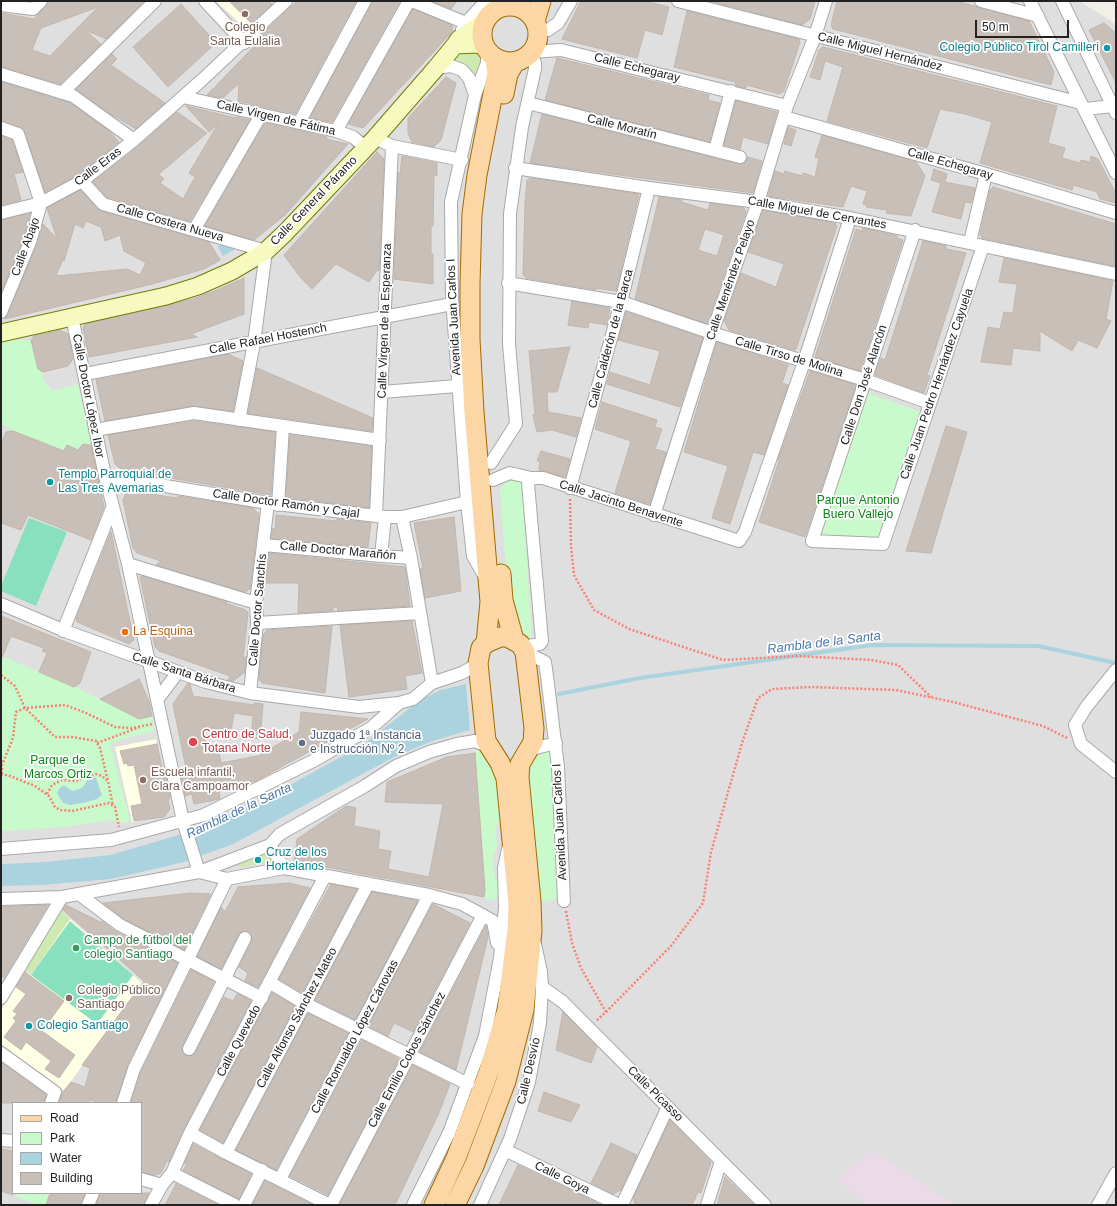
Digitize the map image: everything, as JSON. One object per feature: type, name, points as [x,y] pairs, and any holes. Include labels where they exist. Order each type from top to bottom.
[{"type":"main road","points":[[455,1205],[474,1166],[506,1081],[524,1010],[532,931],[531,901],[518,777],[520,764],[533,742],[534,728],[521,646],[503,600],[483,338],[485,215],[489,177],[508,74],[537,42],[537,26],[541,1]]},
{"type":"main road","points":[[434,1205],[456,1158],[488,1074],[507,1010],[517,930],[518,904],[506,778],[491,750],[485,734],[478,664],[478,655],[486,643],[490,602],[474,412],[470,338],[472,214],[477,175],[497,73],[481,30],[475,22],[493,11],[518,3],[530,14],[537,26]]},
{"type":"main road","points":[[488,52],[501,61],[526,55]]},
{"type":"main road","points":[[486,643],[500,637],[521,646]]},
{"type":"main road","points":[[491,750],[500,756],[513,758],[526,752]]},
{"type":"street","points":[[1,6],[27,5],[33,9],[41,1]]},
{"type":"street","points":[[62,93],[155,1]]},
{"type":"street","points":[[205,1],[244,43]]},
{"type":"street","name":"Calle Eras","points":[[1,213],[41,204],[82,181],[134,140],[183,97],[244,43],[286,1]]},
{"type":"street","points":[[299,123],[365,1]]},
{"type":"street","points":[[336,131],[416,2],[475,22],[486,1]]},
{"type":"street","points":[[537,26],[548,30],[558,23],[571,1]]},
{"type":"street","name":"Calle Miguel Hernández","points":[[678,1],[1083,106]]},
{"type":"street","name":"Calle Menéndez Pelayo","points":[[654,515],[712,333],[758,202],[785,111],[815,36],[826,1]]},
{"type":"street","points":[[981,1],[1038,16]]},
{"type":"street","points":[[1030,1],[1116,173]]},
{"type":"street","points":[[1062,1],[1114,109]]},
{"type":"street","name":"Calle General Páramo","points":[[1,333],[166,296],[198,286],[232,271],[266,251],[285,233],[370,142],[436,68],[457,42],[475,30],[475,22]]},
{"type":"street","points":[[457,42],[477,44],[488,52]]},
{"type":"street","name":"Calle Echegaray","points":[[526,55],[562,50],[731,91],[785,111],[1116,213]]},
{"type":"street","name":"Avenida Juan Carlos I","points":[[488,52],[475,95],[462,160],[451,202],[452,304],[467,502],[473,556],[488,584]]},
{"type":"street","points":[[492,471],[516,424],[509,344],[508,283],[510,214],[515,168],[535,69],[535,63],[526,55]]},
{"type":"street","points":[[436,68],[451,66],[462,70],[469,78],[475,95]]},
{"type":"street","points":[[1,74],[73,96],[134,140]]},
{"type":"street","points":[[715,150],[731,91]]},
{"type":"street","name":"Calle Virgen de Fátima","points":[[183,97],[336,131],[370,142]]},
{"type":"street","name":"Calle Moratín","points":[[528,103],[740,157]]},
{"type":"street","points":[[1083,106],[1114,109]]},
{"type":"street","points":[[194,230],[261,115]]},
{"type":"street","points":[[1,128],[18,134],[41,204]]},
{"type":"street","points":[[370,142],[462,160]]},
{"type":"street","name":"Calle Virgen de la Esperanza","points":[[381,556],[380,440],[392,146]]},
{"type":"street","name":"Calle Miguel de Cervantes","points":[[515,168],[649,188],[758,202],[850,218],[915,230],[1116,274]]},
{"type":"street","points":[[970,242],[986,174]]},
{"type":"street","name":"Calle Costera Nueva","points":[[82,181],[102,204],[266,251]]},
{"type":"street","name":"Calle Calderón de la Barca","points":[[570,488],[621,302],[649,188]]},
{"type":"street","name":"Calle Abajo","points":[[1,312],[30,242],[41,204]]},
{"type":"street","points":[[804,362],[850,218]]},
{"type":"street","name":"Calle Don José Alarcón","points":[[883,544],[812,541],[915,230]]},
{"type":"street","name":"Calle Juan Pedro Hernández Cayuela","points":[[883,544],[983,246]]},
{"type":"street","points":[[239,420],[254,343],[266,251]]},
{"type":"street","name":"Calle Tirso de Molina","points":[[508,283],[621,302],[712,333],[865,380],[930,403]]},
{"type":"street","name":"Calle Rafael Hostench","points":[[85,374],[254,343],[452,304]]},
{"type":"street","name":"Calle Doctor López Ibor","points":[[72,317],[112,508],[128,564],[183,821],[199,872]]},
{"type":"street","name":"Calle Jacinto Benavente","points":[[492,471],[510,473],[531,478],[542,478],[739,541],[745,532],[804,362]]},
{"type":"street","points":[[382,392],[458,386]]},
{"type":"street","points":[[95,430],[194,413],[380,440]]},
{"type":"street","name":"Calle Doctor Sanchís","points":[[250,693],[257,623],[256,603],[264,544],[273,504],[283,427]]},
{"type":"street","name":"Calle Doctor Ramón y Cajal","points":[[105,476],[273,504],[381,516],[402,517],[467,502]]},
{"type":"street","points":[[521,646],[540,644],[542,641],[528,484],[531,478]]},
{"type":"street","points":[[63,631],[112,508]]},
{"type":"street","points":[[402,517],[411,558],[432,683]]},
{"type":"street","name":"Calle Doctor Marañón","points":[[264,544],[411,558]]},
{"type":"street","points":[[128,564],[256,603]]},
{"type":"street","name":"Calle Santa Bárbara","points":[[1,604],[63,631],[206,682],[250,693],[359,707],[399,703]]},
{"type":"street","points":[[257,623],[420,612]]},
{"type":"street","name":"Avenida Juan Carlos I","points":[[521,646],[544,662],[555,739],[563,850],[564,900]]},
{"type":"street","points":[[1,849],[100,842],[204,815],[315,760],[372,728],[399,703],[413,699],[432,683],[462,673],[478,664]]},
{"type":"street","points":[[1116,670],[1087,706],[1075,725],[1081,744],[1116,772]]},
{"type":"street","points":[[157,700],[178,672]]},
{"type":"street","points":[[534,728],[555,739]]},
{"type":"street","points":[[526,752],[555,739]]},
{"type":"street","points":[[1,899],[80,895],[199,872],[270,845],[280,834],[365,786],[396,766],[429,752],[457,744],[475,741],[491,750]]},
{"type":"street","points":[[413,1205],[449,1133],[485,1036],[500,958],[505,908],[504,868],[512,832]]},
{"type":"street","points":[[270,845],[284,868]]},
{"type":"street","points":[[199,872],[227,879],[284,868],[429,895],[462,904],[483,914],[493,921],[500,958]]},
{"type":"street","name":"Calle Quevedo","points":[[151,1205],[162,1185],[172,1173],[190,1133],[325,876]]},
{"type":"street","points":[[123,1102],[134,1069],[227,879]]},
{"type":"street","name":"Calle Alfonso Sánchez Mateo","points":[[226,1153],[368,884]]},
{"type":"street","points":[[80,895],[120,925],[262,998]]},
{"type":"street","name":"Calle Romualdo López Cánovas","points":[[280,1179],[429,895]]},
{"type":"street","points":[[1,998],[62,897]]},
{"type":"street","name":"Calle Emilio Cobos Sánchez","points":[[331,1205],[483,914]]},
{"type":"street","name":"Calle Desvío","points":[[480,1205],[506,1150],[529,1082],[540,1024],[542,987],[541,972],[532,931]]},
{"type":"street","points":[[189,1049],[245,938]]},
{"type":"street","points":[[269,982],[304,1003],[468,1084]]},
{"type":"street","name":"Calle Picasso","points":[[542,987],[563,1002],[765,1205]]},
{"type":"street","points":[[1,1053],[55,1092],[51,1102]]},
{"type":"street","points":[[621,1205],[668,1107]]},
{"type":"street","points":[[190,1133],[226,1153],[331,1205]]},
{"type":"street","points":[[1,1140],[12,1142]]},
{"type":"street","name":"Calle Goya","points":[[506,1150],[621,1205]]},
{"type":"street","points":[[707,1205],[721,1161]]},
{"type":"street","points":[[244,1205],[262,1170]]},
{"type":"street","points":[[172,1173],[236,1205]]},
{"type":"street","points":[[1098,1205],[1116,1173]]},
{"type":"street","points":[[142,1179],[162,1185]]},
{"type":"street","points":[[88,1205],[93,1194]]},
{"type":"path","points":[[570,488],[570,546],[574,575],[594,610],[630,629],[723,660],[796,656],[872,660],[898,666],[931,698]]},
{"type":"path","points":[[1,675],[15,686],[25,708],[55,738],[91,739],[97,743],[100,748],[121,837]]},
{"type":"path","points":[[589,1028],[671,946],[703,903],[711,852],[742,743],[758,698],[772,689],[811,687],[896,690],[1043,726],[1081,744]]},
{"type":"path","points":[[113,806],[108,803],[72,811],[60,810],[55,807],[47,794],[34,786],[1,774],[2,766],[13,738],[16,712],[25,708],[65,705],[86,713],[114,727],[142,726],[162,722]]},
{"type":"path","points":[[97,743],[129,733],[142,726]]},
{"type":"path","points":[[47,794],[52,785],[62,780],[76,781],[96,774],[102,776],[108,781]]},
{"type":"path","points":[[564,900],[572,943],[581,968],[606,1012]]},
{"type":"shaded area","points":[[1,1],[1079,1],[1116,24],[1116,1205],[1,1205]]},
{"type":"shaded area","name":"Colegio Santa Eulalia","points":[[216,1],[273,1],[246,29]]},
{"type":"shaded area","name":"Escuela infantil, Clara Campoamor","points":[[156,739],[170,809],[165,813],[165,817],[132,822],[115,747]]},
{"type":"shaded area","name":"Colegio Público Santiago","points":[[70,919],[142,983],[64,1091],[1,1044],[1,1010],[25,971],[31,975]]},
{"type":"shaded area","points":[[872,1150],[954,1205],[869,1205],[837,1180]]},
{"type":"green space","points":[[460,51],[480,53],[482,56],[475,79],[470,68],[452,60]]},
{"type":"green space","points":[[1,340],[31,340],[38,369],[43,372],[43,380],[53,391],[78,384],[91,445],[83,444],[78,450],[67,445],[64,451],[13,431],[2,424]]},
{"type":"green space","name":"Parque Antonio Buero Vallejo","points":[[864,392],[921,412],[880,542],[816,539]]},
{"type":"green space","points":[[511,479],[522,479],[532,640],[520,629],[507,584],[500,492],[501,487]]},
{"type":"green space","points":[[29,518],[67,532],[36,606],[1,591],[1,586]]},
{"type":"green space","name":"Parque de Marcos Ortiz","points":[[1,656],[72,685],[139,719],[152,716],[153,731],[110,743],[130,821],[124,823],[111,820],[63,827],[1,831]]},
{"type":"green space","points":[[477,749],[489,758],[498,782],[502,810],[496,829],[497,848],[493,856],[495,879],[500,884],[500,892],[496,899],[489,900],[482,896],[485,890],[477,794],[475,753]]},
{"type":"green space","points":[[553,749],[558,899],[539,902],[525,800],[530,761],[534,757]]},
{"type":"green space","points":[[269,851],[271,862],[239,867],[237,864]]},
{"type":"green space","points":[[58,910],[70,919],[31,974],[22,968]]},
{"type":"green space","name":"Campo de fútbol del colegio Santiago","points":[[70,921],[133,975],[97,1024],[31,975]]},
{"type":"green space","points":[[16,1194],[50,1194],[46,1205],[39,1205],[15,1196]]},
{"type":"water","points":[[219,245],[234,248],[234,250],[223,256],[218,247]]},
{"type":"water","name":"Rambla de la Santa","points":[[466,684],[470,730],[432,741],[394,757],[233,844],[184,862],[111,879],[43,885],[1,886],[1,864],[45,862],[111,855],[195,830],[256,804],[364,744],[420,700],[441,690]]},
{"type":"water","points":[[93,776],[96,778],[102,795],[97,799],[83,803],[70,805],[63,803],[57,793],[59,789],[64,785],[72,791],[77,790],[83,787],[88,779]]},
{"type":"building","points":[[50,1],[144,1],[106,39],[85,30],[101,44],[60,84],[1,66],[1,13],[34,19]],"holes":[[[98,7],[50,56],[32,50],[41,28]]]},
{"type":"building","name":"Colegio Santa Eulalia","points":[[229,1],[269,1],[272,4],[251,23]]},
{"type":"building","points":[[297,1],[356,1],[295,114],[238,101],[239,83],[223,98],[207,95],[264,36],[262,34]]},
{"type":"building","points":[[372,1],[400,1],[332,122],[310,118]]},
{"type":"building","points":[[432,1],[457,1],[451,9]]},
{"type":"building","points":[[581,1],[644,1],[669,7],[662,35],[645,30],[637,58],[562,39]]},
{"type":"building","points":[[709,1],[815,1],[810,19],[802,25]]},
{"type":"building","points":[[837,1],[956,1],[1029,21],[1054,72],[1051,85],[833,29],[831,25]]},
{"type":"building","points":[[181,4],[216,43],[168,87],[133,47]]},
{"type":"building","points":[[413,9],[452,25],[453,31],[363,128],[348,124]]},
{"type":"building","points":[[687,11],[799,39],[800,42],[784,91],[779,94],[747,85],[746,88],[736,86],[735,82],[674,67]]},
{"type":"building","name":"Colegio Público Tirol Camilleri","points":[[1104,23],[1116,33],[1116,83],[1089,30]]},
{"type":"building","points":[[823,47],[1057,106],[1048,143],[1065,148],[1062,158],[1080,163],[1081,160],[1090,162],[1091,156],[1098,159],[1116,194],[1116,203],[1100,199],[1097,192],[1073,185],[1072,190],[980,163],[992,122],[965,114],[940,109],[927,148],[827,121],[843,67],[825,61],[820,80],[810,77],[819,50]]},
{"type":"building","points":[[112,54],[117,59],[111,65],[165,103],[136,129],[109,113],[76,89]]},
{"type":"building","points":[[557,58],[709,95],[708,100],[720,103],[710,142],[545,100]]},
{"type":"building","points":[[446,77],[456,83],[441,140],[434,147],[412,142],[408,133],[408,118]]},
{"type":"building","points":[[2,82],[70,103],[109,131],[119,142],[78,175],[45,192],[24,129],[1,121]]},
{"type":"building","points":[[736,101],[777,112],[768,144],[743,137],[740,149],[724,145]]},
{"type":"building","points":[[186,106],[250,120],[190,221],[107,197],[93,182],[139,146],[177,112],[207,133],[159,174],[164,179],[160,183],[183,199],[195,177],[189,173],[218,124],[209,132]]},
{"type":"building","points":[[542,114],[738,164],[745,162],[747,157],[762,161],[753,193],[530,163]]},
{"type":"building","points":[[265,123],[327,137],[326,139],[348,144],[285,215],[254,240],[205,226]]},
{"type":"building","points":[[788,127],[796,130],[791,146],[784,144]]},
{"type":"building","points":[[822,135],[916,162],[925,176],[911,216],[886,213],[887,210],[866,207],[867,205],[863,204],[867,191],[851,186],[843,207],[768,196],[775,171],[784,174],[785,171],[802,176],[803,173],[815,177],[819,158],[815,157]]},
{"type":"building","points":[[1,136],[12,140],[23,172],[14,174],[21,200],[1,205]]},
{"type":"building","points":[[377,152],[384,159],[379,271],[377,270],[369,282],[336,264],[312,289],[300,277],[284,255]]},
{"type":"building","points":[[402,156],[437,163],[437,176],[434,175],[433,226],[431,226],[433,284],[394,279],[398,172],[400,174]]},
{"type":"building","points":[[934,169],[947,174],[945,182],[975,188],[971,203],[965,202],[961,219],[932,212],[941,183],[931,180]]},
{"type":"building","points":[[530,178],[639,194],[616,291],[594,288],[596,290],[526,278],[523,275],[525,203],[527,180]]},
{"type":"building","points":[[993,187],[1116,224],[1115,266],[982,238],[980,234],[990,190]]},
{"type":"building","points":[[80,190],[101,211],[209,242],[220,260],[204,269],[152,284],[5,319],[37,245],[43,224],[57,239],[47,208]],"holes":[[[86,221],[101,227],[105,241],[120,235],[124,251],[146,263],[140,275],[127,269],[56,276],[63,259],[64,261],[75,224],[83,228]]]},
{"type":"building","points":[[659,197],[682,200],[681,202],[708,210],[710,203],[744,208],[746,212],[707,324],[635,299]],"holes":[[[705,229],[724,235],[717,256],[698,250]]]},
{"type":"building","points":[[763,210],[835,223],[837,226],[796,349],[794,350],[729,330],[724,321],[741,273],[776,287],[784,264],[748,252]]},
{"type":"building","points":[[30,213],[23,240],[1,292],[1,220]]},
{"type":"building","points":[[863,228],[897,236],[897,238],[903,240],[860,371],[815,357],[856,229],[862,231]]},
{"type":"building","points":[[923,241],[946,246],[946,249],[966,253],[927,375],[930,376],[924,393],[875,375],[881,358],[885,360]]},
{"type":"building","points":[[1004,258],[1113,281],[1106,319],[1111,321],[1097,348],[1078,340],[1072,351],[1040,331],[1040,351],[1013,348],[1011,365],[981,362],[988,327],[1000,329],[1004,312],[1013,313],[1017,284],[999,282]]},
{"type":"building","points":[[244,278],[244,314],[191,334],[197,337],[89,357],[83,328],[85,324],[193,299]]},
{"type":"building","points":[[572,301],[610,308],[607,325],[589,322],[588,328],[568,325]]},
{"type":"building","points":[[626,312],[703,338],[680,407],[607,384],[610,372],[650,385],[660,351],[618,340]]},
{"type":"building","points":[[60,330],[68,334],[73,359],[68,366],[43,372],[38,369],[31,340],[34,336]]},
{"type":"building","points":[[717,342],[788,365],[782,383],[788,385],[764,455],[753,452],[730,524],[712,518],[728,466],[684,452]]},
{"type":"building","points":[[570,347],[557,392],[547,392],[548,412],[581,418],[576,437],[552,430],[537,432],[533,415],[535,415],[529,351]]},
{"type":"building","points":[[228,354],[243,361],[233,411],[193,406],[105,421],[96,380]]},
{"type":"building","points":[[257,368],[373,418],[372,431],[248,413]]},
{"type":"building","points":[[810,371],[856,385],[805,537],[759,522],[779,461],[778,460]]},
{"type":"building","points":[[602,402],[657,420],[655,427],[662,429],[655,449],[666,452],[650,504],[615,493],[631,441],[595,429]]},
{"type":"building","points":[[194,421],[275,432],[271,495],[122,470],[115,464],[108,435]]},
{"type":"building","points":[[946,426],[967,432],[931,553],[906,551]]},
{"type":"building","name":"Templo Parroquial de Las Tres Avemarias","points":[[13,431],[64,451],[67,445],[78,450],[83,444],[91,445],[104,507],[91,540],[28,515],[21,530],[1,523],[1,444],[6,432]]},
{"type":"building","points":[[290,435],[372,446],[369,508],[286,497]]},
{"type":"building","points":[[541,451],[570,459],[565,477],[539,470],[540,461],[537,461]]},
{"type":"building","points":[[131,491],[177,498],[178,496],[253,508],[259,514],[250,589],[245,592],[156,565],[161,561],[137,553],[133,548],[123,500],[126,493]]},
{"type":"building","points":[[276,515],[371,523],[368,547],[271,538],[273,528],[275,530]]},
{"type":"building","points":[[454,517],[461,591],[425,598],[420,569],[423,569],[414,523]]},
{"type":"building","points":[[111,532],[134,640],[129,644],[77,622],[76,619]]},
{"type":"building","points":[[270,553],[405,567],[410,606],[338,611],[337,607],[333,607],[333,611],[298,613],[299,583],[266,583]]},
{"type":"building","points":[[142,576],[227,602],[225,603],[246,610],[248,613],[243,660],[246,656],[245,672],[233,681],[228,680],[230,676],[159,651],[155,647],[140,577]]},
{"type":"building","points":[[1,616],[91,652],[80,683],[74,687],[39,672],[47,653],[42,651],[44,648],[11,636],[1,660]]},
{"type":"building","points":[[412,621],[422,673],[405,676],[407,689],[349,697],[340,625]]},
{"type":"building","points":[[332,626],[325,693],[262,683],[259,679],[263,635],[267,630]]},
{"type":"building","points":[[139,679],[149,701],[152,716],[139,719],[100,699]]},
{"type":"building","name":"Centro de Salud, Totana Norte","points":[[188,683],[190,684],[193,696],[254,705],[254,703],[263,704],[260,739],[251,738],[253,716],[234,713],[231,731],[203,727],[208,754],[219,752],[221,763],[258,756],[299,732],[301,712],[368,719],[256,781],[219,789],[220,799],[194,804],[192,794],[185,796],[181,775],[187,773],[173,704]]},
{"type":"building","name":"Escuela infantil, Clara Campoamor","points":[[157,744],[164,778],[166,777],[170,798],[168,799],[170,809],[164,817],[134,821],[131,806],[142,804],[134,765],[128,766],[127,763],[124,764],[120,751]]},
{"type":"building","points":[[475,753],[485,890],[484,897],[294,861],[297,839],[346,806],[356,808],[354,826],[380,831],[378,849],[391,851],[388,869],[429,877],[443,804],[385,802],[387,782],[447,757]]},
{"type":"building","points":[[289,883],[310,888],[258,987],[245,981],[248,973],[239,967],[252,941],[252,937],[249,932],[244,931],[239,934],[221,969],[197,956],[221,907],[225,912],[238,887]]},
{"type":"building","points":[[331,884],[357,889],[302,993],[279,979]]},
{"type":"building","points":[[372,892],[418,901],[355,1020],[315,1000]]},
{"type":"building","points":[[191,893],[211,894],[184,950],[124,919],[103,903]]},
{"type":"building","points":[[433,904],[470,923],[413,1032],[394,1023],[388,1036],[368,1026]]},
{"type":"building","points":[[48,905],[4,978],[1,976],[1,907]]},
{"type":"building","points":[[66,905],[102,923],[102,921],[116,932],[178,963],[127,1066],[116,1102],[96,1102],[90,1100],[89,1102],[59,1102],[62,1093],[71,1082],[85,1087],[90,1068],[82,1065],[144,981],[63,910]]},
{"type":"building","points":[[486,926],[488,937],[456,1070],[420,1052]]},
{"type":"building","points":[[191,970],[214,982],[182,1046],[182,1050],[185,1055],[190,1056],[196,1052],[224,997],[233,1001],[238,994],[251,1001],[183,1130],[169,1162],[167,1161],[161,1173],[155,1175],[142,1172],[142,1102],[131,1102],[141,1072]]},
{"type":"building","name":"Colegio Santiago","points":[[25,972],[64,1001],[42,1031],[75,1055],[59,1078],[45,1069],[51,1061],[26,1042],[21,1050],[4,1037],[16,1021],[13,1018],[17,1014],[13,1011],[26,994],[16,987]]},
{"type":"building","points":[[272,993],[295,1006],[223,1143],[200,1130]]},
{"type":"building","points":[[563,1012],[597,1047],[591,1063],[556,1050]]},
{"type":"building","points":[[308,1013],[348,1033],[276,1170],[236,1150]]},
{"type":"building","points":[[362,1040],[399,1059],[328,1195],[290,1176]]},
{"type":"building","points":[[1,1062],[46,1095],[44,1102],[1,1103]]},
{"type":"building","points":[[413,1065],[450,1084],[438,1115],[395,1205],[339,1205]]},
{"type":"building","points":[[544,1092],[580,1105],[571,1122],[538,1111]]},
{"type":"building","points":[[670,1120],[711,1162],[701,1193],[698,1192],[692,1205],[635,1205],[633,1198]]},
{"type":"building","points":[[611,1143],[637,1155],[621,1190],[613,1194],[591,1183]]},
{"type":"building","points":[[193,1144],[251,1174],[239,1199],[183,1170],[188,1163],[184,1164]]},
{"type":"building","points":[[1,1149],[12,1151],[13,1195],[1,1191]]},
{"type":"building","points":[[518,1165],[595,1202],[601,1205],[499,1205]]},
{"type":"building","points":[[725,1177],[746,1197],[754,1205],[717,1205]]},
{"type":"building","points":[[265,1181],[313,1205],[252,1205]]},
{"type":"building","points":[[176,1184],[218,1205],[165,1205]]},
{"type":"building","points":[[149,1193],[143,1205],[96,1205],[100,1194]]},
{"type":"building","points":[[50,1194],[85,1194],[81,1205],[46,1205]]},
{"type":"waterway","name":"Rambla de la Santa","points":[[559,694],[640,678],[872,645],[1038,646],[1116,663]]},
{"type":"place","name":"Colegio Santa Eulalia","points":[[245,14]]},
{"type":"place","name":"Colegio Público Tirol Camilleri","points":[[1107,48]]},
{"type":"place","name":"Templo Parroquial de Las Tres Avemarias","points":[[50,482]]},
{"type":"place","name":"La Esquina","points":[[125,632]]},
{"type":"place","name":"Centro de Salud, Totana Norte","points":[[193,742]]},
{"type":"place","name":"Juzgado 1ª Instancia e Instrucción Nº 2","points":[[302,743]]},
{"type":"place","name":"Escuela infantil, Clara Campoamor","points":[[143,780]]},
{"type":"place","name":"Cruz de los Hortelanos","points":[[258,860]]},
{"type":"place","name":"Campo de fútbol del colegio Santiago","points":[[76,948]]},
{"type":"place","name":"Colegio Público Santiago","points":[[69,998]]},
{"type":"place","name":"Colegio Santiago","points":[[29,1026]]}]
